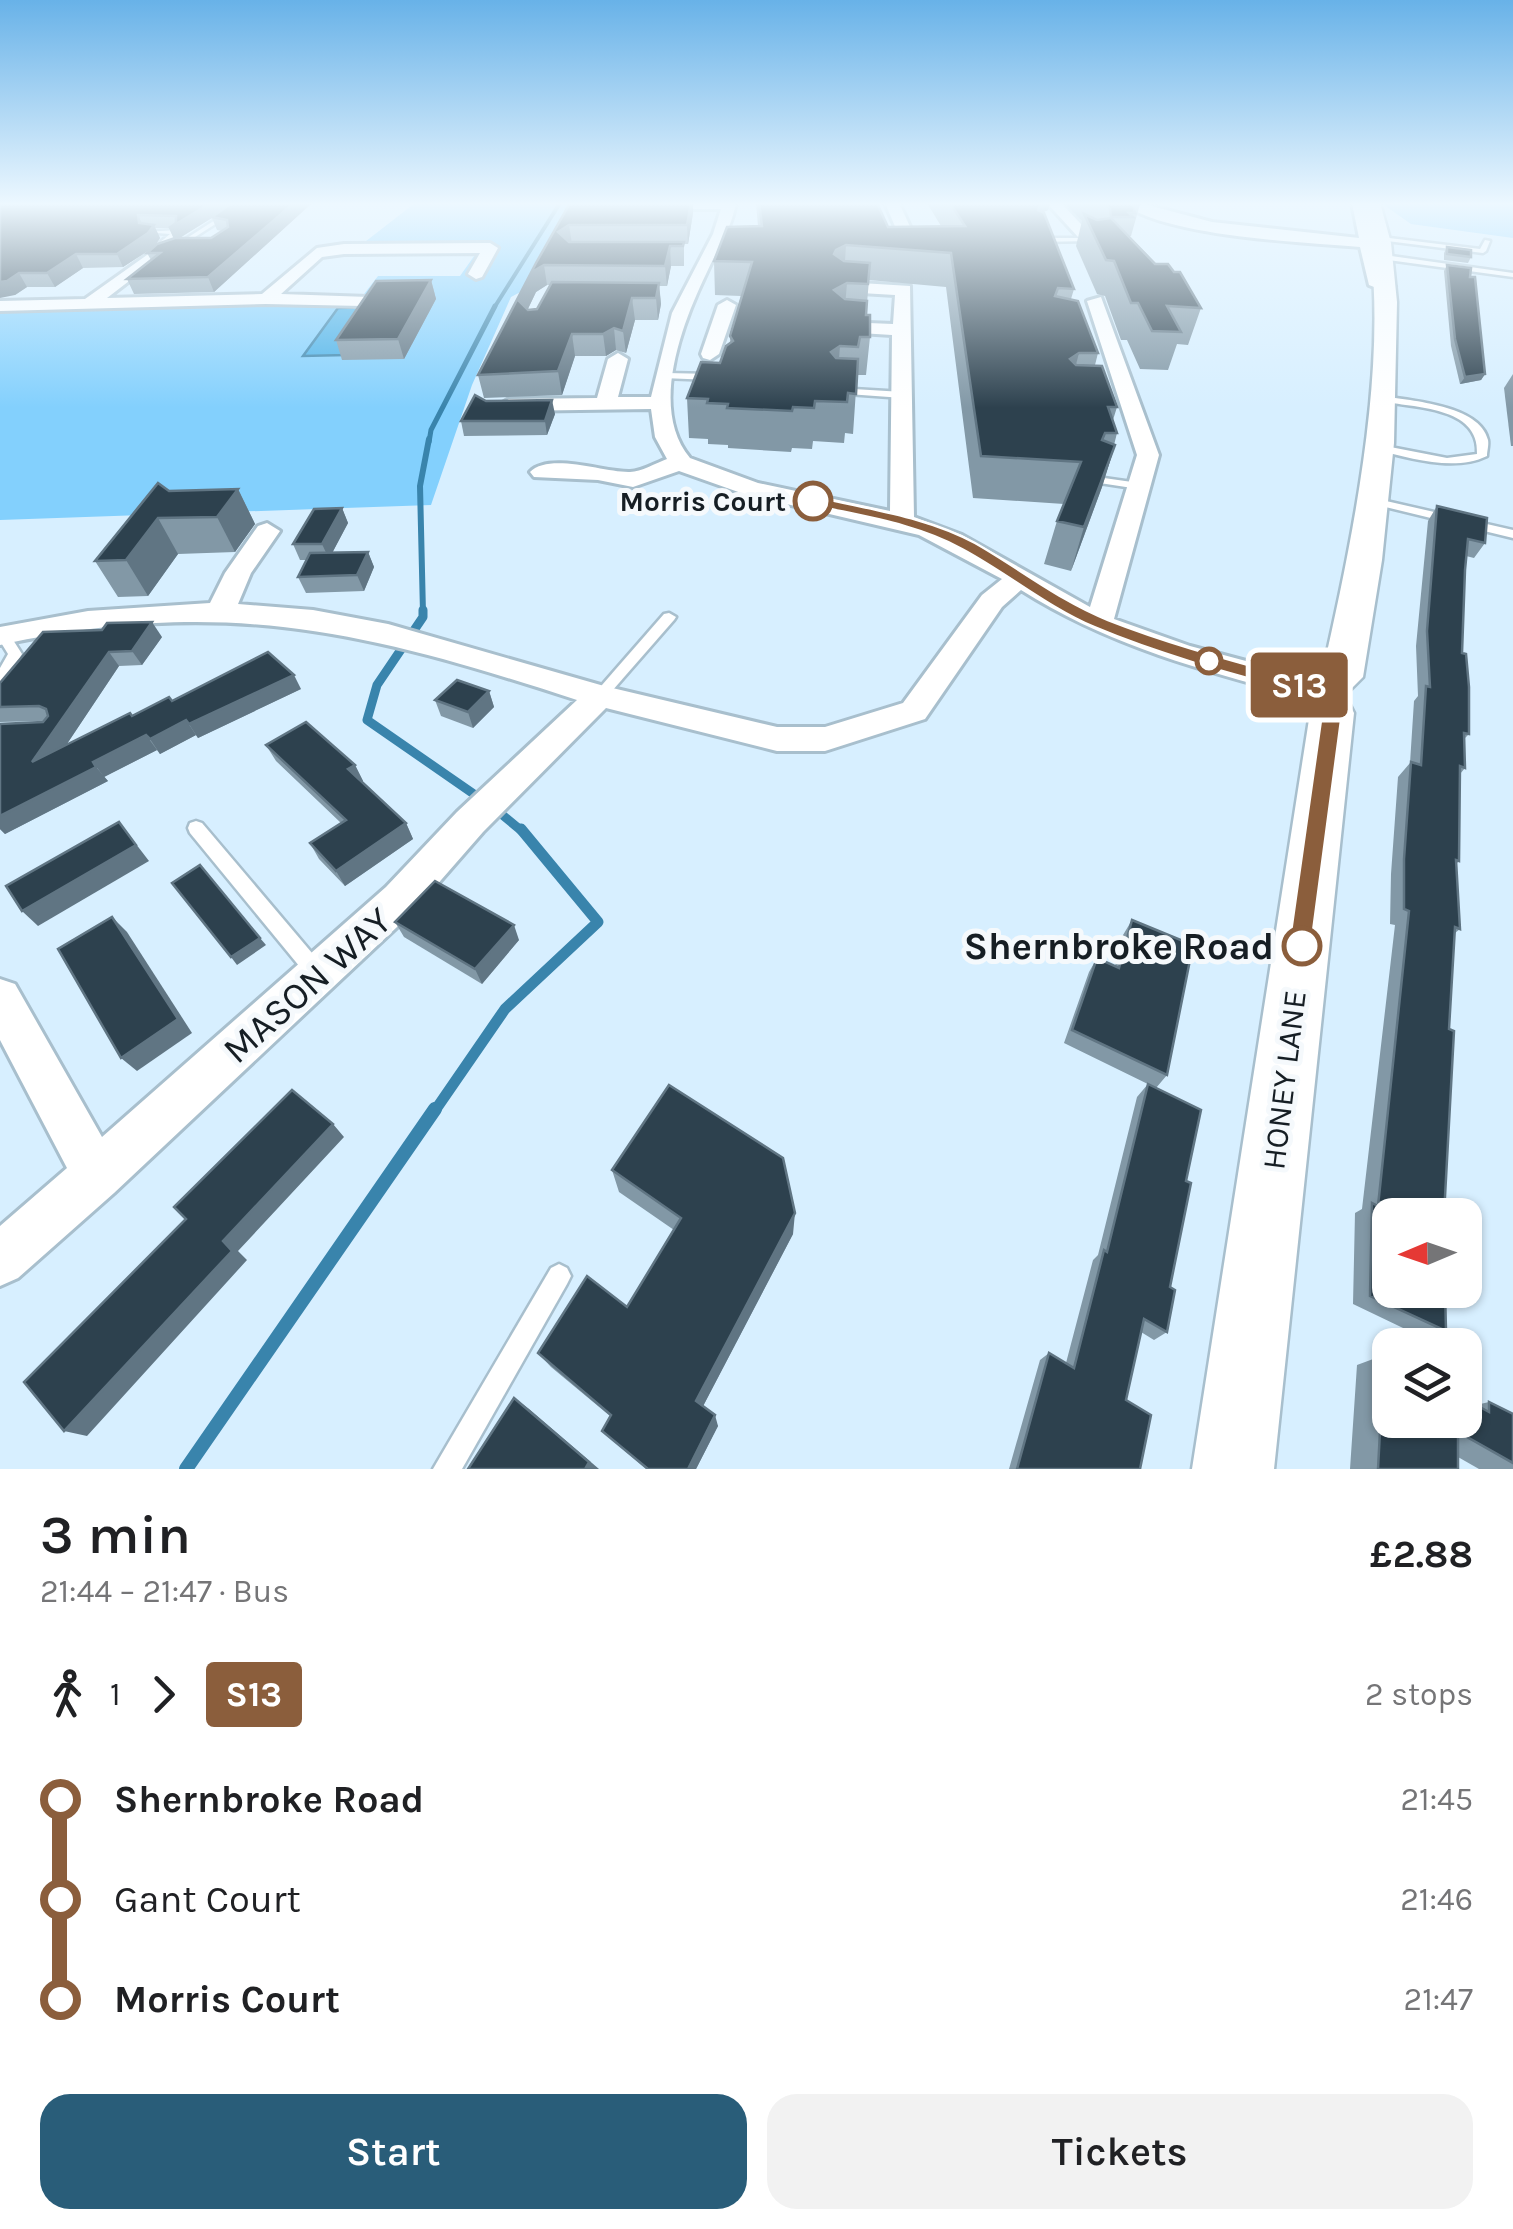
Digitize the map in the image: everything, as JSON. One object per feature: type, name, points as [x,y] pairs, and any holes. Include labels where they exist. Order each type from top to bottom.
[{"type":"street","points":[[90,304],[133,272]]},
{"type":"street","points":[[266,300],[297,272]]},
{"type":"street","points":[[689,272],[678,295],[675,335],[659,403],[667,439],[681,462],[725,481],[902,521],[968,546],[1018,579],[1099,622],[1212,662],[1322,691],[1342,677],[1364,571],[1383,400],[1380,272]]},
{"type":"street","points":[[844,287],[904,290],[902,521]]},
{"type":"street","points":[[0,306],[364,301]]},
{"type":"street","points":[[1094,301],[1097,332],[1120,399],[1148,456],[1099,622]]},
{"type":"street","points":[[675,335],[713,344],[727,304]]},
{"type":"street","points":[[844,327],[902,330]]},
{"type":"street","points":[[606,403],[618,359]]},
{"type":"street","points":[[489,405],[659,403]]},
{"type":"street","points":[[542,472],[598,473],[632,480],[681,462]]},
{"type":"street","points":[[220,612],[238,572],[267,531]]},
{"type":"street","points":[[2,635],[114,615],[220,612],[358,627],[600,696],[777,739],[825,740],[914,711],[992,600],[1018,579]]},
{"type":"street","name":"HONEY LANE","points":[[1233,1469],[1332,713],[1322,691]]},
{"type":"street","name":"MASON WAY","points":[[0,1260],[400,900],[470,822],[600,696]]},
{"type":"street","points":[[0,998],[97,1176]]},
{"type":"lane","points":[[666,376],[725,378]]},
{"type":"lane","points":[[836,392],[903,396]]},
{"type":"lane","points":[[1380,448],[1465,461],[1482,456],[1485,445],[1480,429],[1469,420],[1383,400]]},
{"type":"lane","points":[[1096,480],[1139,486]]},
{"type":"lane","points":[[1373,501],[1513,534]]},
{"type":"lane","points":[[600,696],[669,617]]},
{"type":"lane","points":[[0,680],[15,654],[2,635]]},
{"type":"lane","points":[[196,828],[318,975]]},
{"type":"lane","points":[[447,1469],[559,1276]]},
{"type":"shaded area","points":[[463,272],[539,272],[528,288],[511,297],[472,385],[431,505],[0,520],[0,310],[340,305],[361,298],[378,276],[460,276]]},
{"type":"shaded area","points":[[378,307],[346,355],[303,356],[338,308]]},
{"type":"building","points":[[0,272],[49,272],[19,273],[0,282]]},
{"type":"building","points":[[136,272],[214,272],[208,277],[127,279]]},
{"type":"building","points":[[532,272],[518,300],[528,310],[537,309],[552,282],[659,283],[656,298],[632,298],[623,331],[614,328],[603,334],[572,334],[558,371],[478,375]]},
{"type":"building","points":[[749,272],[869,272],[868,284],[847,283],[834,290],[845,299],[867,301],[866,315],[870,315],[870,337],[860,337],[858,347],[840,346],[831,352],[836,358],[858,359],[856,394],[848,393],[847,402],[815,401],[814,408],[793,407],[792,411],[727,408],[728,404],[707,403],[708,399],[687,398],[701,362],[720,363],[726,346],[733,341],[730,336]]},
{"type":"building","points":[[954,272],[1067,272],[1074,289],[1058,288],[1055,296],[1078,301],[1098,353],[1079,353],[1070,359],[1076,365],[1102,366],[1117,407],[1108,407],[1117,433],[1105,433],[1102,440],[1115,445],[1084,527],[1057,521],[1081,462],[981,456]]},
{"type":"building","points":[[1118,272],[1180,272],[1201,308],[1167,306],[1181,332],[1152,331],[1138,303],[1131,303]]},
{"type":"building","points":[[1448,272],[1471,272],[1470,277],[1475,277],[1485,374],[1465,377],[1455,339]]},
{"type":"building","points":[[431,280],[398,339],[336,340],[376,281]]},
{"type":"building","points":[[475,395],[486,401],[552,400],[545,421],[461,421]]},
{"type":"building","points":[[158,483],[169,491],[238,489],[217,517],[158,518],[126,560],[95,561]]},
{"type":"building","points":[[1437,506],[1487,518],[1485,543],[1468,539],[1465,570],[1462,653],[1466,654],[1469,687],[1469,734],[1464,733],[1465,768],[1460,766],[1459,861],[1456,860],[1460,929],[1455,927],[1449,1029],[1454,1031],[1445,1198],[1379,1198],[1409,911],[1404,909],[1404,859],[1411,762],[1421,765],[1426,686],[1430,687],[1427,631]]},
{"type":"building","points":[[342,508],[322,544],[293,544],[314,509]]},
{"type":"building","points":[[368,552],[357,575],[298,577],[310,553]]},
{"type":"building","points":[[152,622],[132,651],[109,652],[32,762],[130,713],[132,716],[169,697],[172,701],[268,652],[294,675],[189,724],[186,720],[150,739],[146,735],[93,762],[96,767],[0,816],[0,724],[43,722],[48,716],[46,709],[39,706],[0,707],[0,683],[43,632],[102,630],[107,623]]},
{"type":"building","points":[[457,680],[489,691],[468,712],[435,700]]},
{"type":"building","points":[[306,722],[355,765],[348,769],[406,823],[336,871],[310,843],[346,820],[266,745]]},
{"type":"building","points":[[119,822],[136,845],[22,911],[6,886]]},
{"type":"building","points":[[200,865],[260,938],[231,957],[172,883]]},
{"type":"building","points":[[435,881],[514,925],[475,969],[395,922]]},
{"type":"building","points":[[112,917],[178,1019],[121,1058],[58,949]]},
{"type":"building","points":[[1132,920],[1193,945],[1167,1075],[1072,1030],[1097,958],[1119,968]]},
{"type":"building","points":[[1148,1084],[1201,1110],[1186,1181],[1191,1183],[1170,1287],[1175,1290],[1167,1332],[1144,1319],[1126,1400],[1151,1415],[1140,1469],[1017,1469],[1049,1353],[1074,1368]]},
{"type":"building","points":[[669,1085],[783,1158],[795,1213],[696,1401],[715,1415],[688,1469],[648,1469],[602,1431],[611,1415],[538,1353],[587,1276],[627,1307],[681,1218],[612,1170]]},
{"type":"building","points":[[292,1090],[333,1124],[223,1241],[232,1251],[64,1431],[24,1382],[186,1219],[174,1207]]},
{"type":"building","points":[[1372,1203],[1372,1297],[1370,1296]]},
{"type":"building","points":[[1396,1308],[1445,1308],[1446,1328]]},
{"type":"building","points":[[514,1398],[589,1462],[585,1469],[468,1469]]},
{"type":"building","points":[[1489,1402],[1513,1414],[1513,1463],[1469,1438],[1482,1438],[1482,1408],[1489,1412]]},
{"type":"building","points":[[1380,1438],[1458,1438],[1458,1469],[1378,1469]]},
{"type":"waterway","points":[[494,308],[517,272]]},
{"type":"waterway","points":[[429,442],[431,430],[495,306]]},
{"type":"waterway","points":[[423,613],[420,486],[429,439]]},
{"type":"waterway","points":[[423,613],[377,685],[367,720],[481,799]]},
{"type":"waterway","points":[[494,808],[523,832]]},
{"type":"waterway","points":[[434,1112],[505,1009],[598,922],[521,829]]},
{"type":"waterway","points":[[186,1469],[435,1109]]},
{"type":"bus line","name":"S13","points":[[813,501],[927,528],[968,546],[1018,579],[1099,622],[1212,662],[1322,691],[1332,713],[1302,946]]},
{"type":"place","name":"Morris Court","points":[[813,501]]},
{"type":"place","name":"Shernbroke Road","points":[[1302,946]]}]
